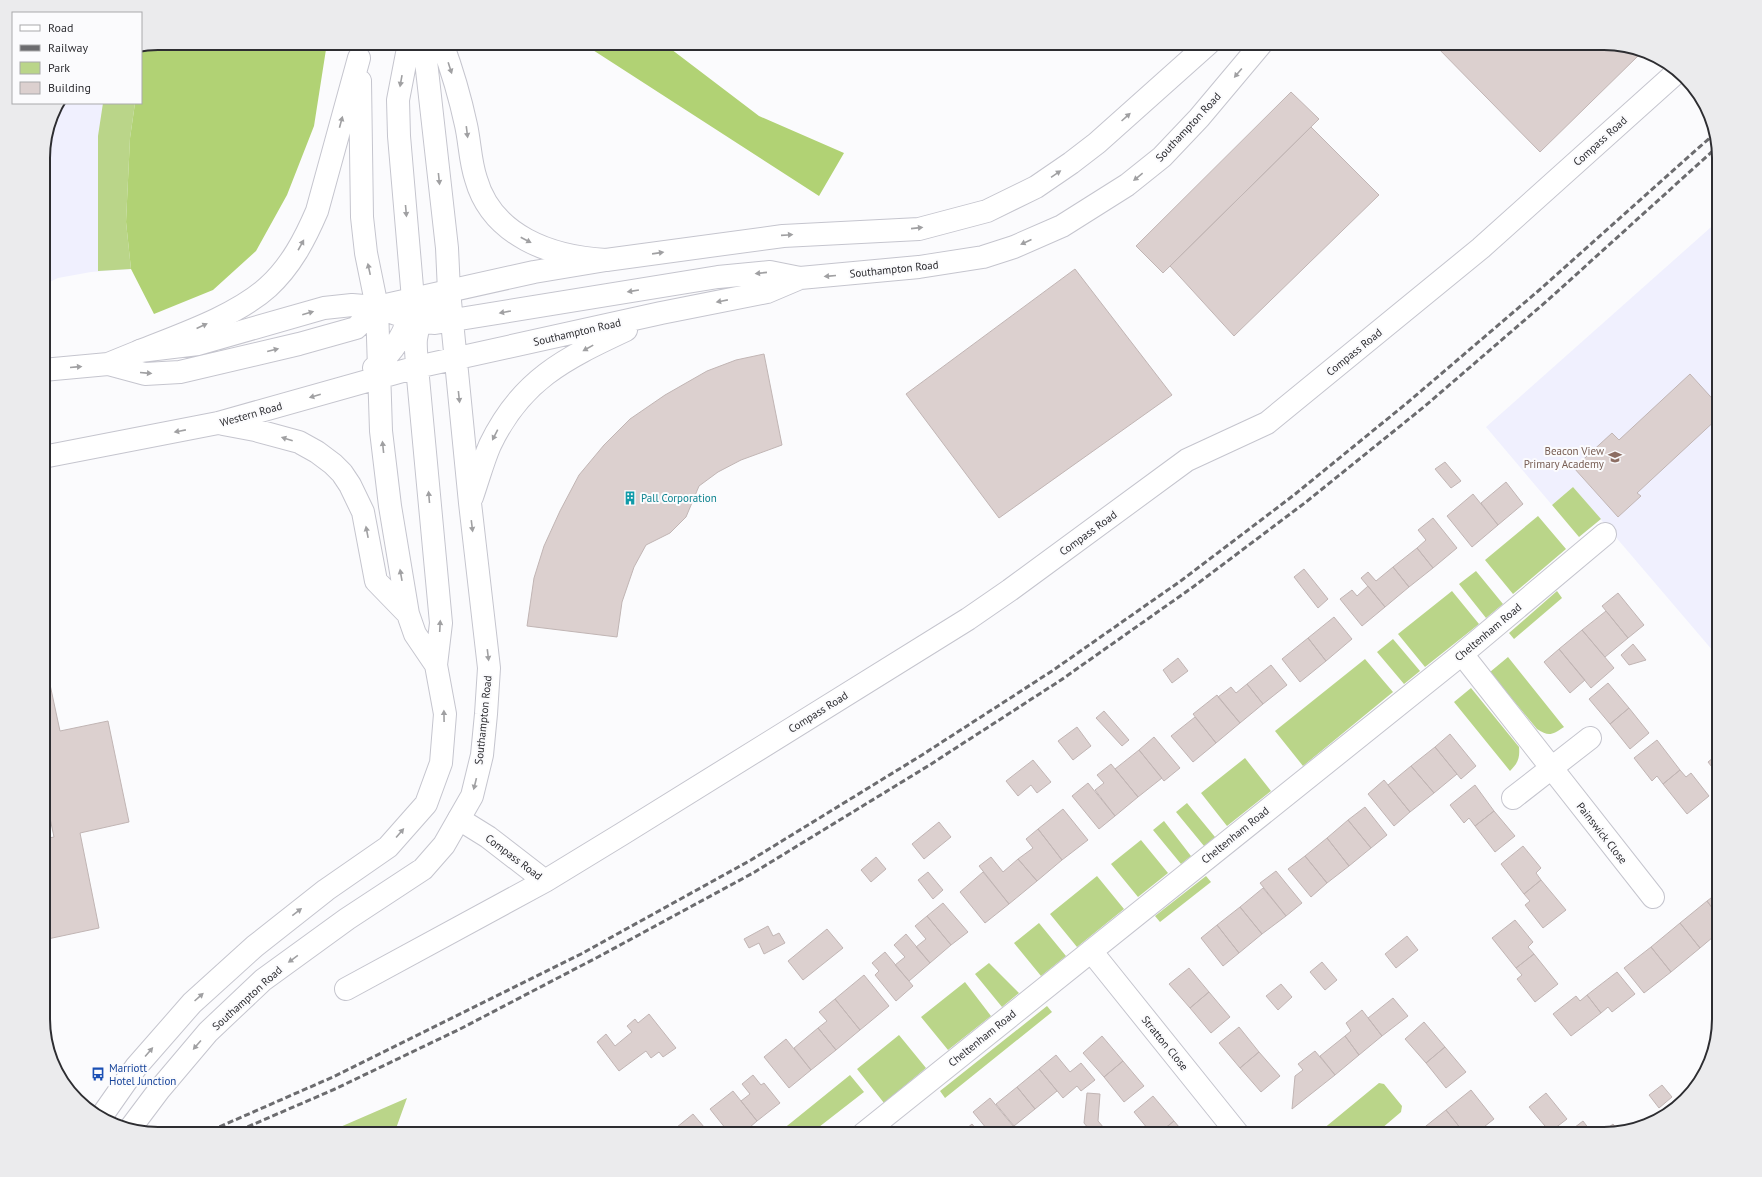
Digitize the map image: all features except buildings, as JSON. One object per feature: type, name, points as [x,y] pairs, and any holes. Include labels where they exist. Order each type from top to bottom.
[{"type":"main road","points":[[359,50],[362,216],[366,254],[378,317],[382,432],[390,506],[408,614],[415,634],[436,665]]},
{"type":"main road","points":[[50,369],[108,364],[140,352],[226,314],[250,300],[268,287],[297,252],[308,234],[319,204],[359,50]]},
{"type":"main road","points":[[104,1113],[136,1067],[192,1003],[255,946],[326,890],[388,847],[426,804],[441,763],[445,714],[436,665],[441,623],[412,322],[398,100],[408,50]]},
{"type":"main road","name":"Southampton Road","points":[[134,1124],[158,1090],[208,1032],[258,986],[347,919],[423,869],[444,845],[472,796],[482,755],[489,668],[470,503],[449,290],[447,248],[425,50]]},
{"type":"main road","points":[[444,50],[467,126],[470,158],[476,180],[488,206],[506,227],[528,241],[545,249],[566,255],[606,260]]},
{"type":"main road","points":[[379,371],[391,351],[412,322],[449,290],[534,272],[606,260],[783,236],[920,229],[986,211],[1036,187],[1072,163],[1097,143],[1201,50]]},
{"type":"main road","name":"Southampton Road","points":[[456,358],[661,313],[767,292],[800,278],[919,268],[983,257],[1014,247],[1062,226],[1127,185],[1162,157],[1199,118],[1256,50]]},
{"type":"main road","name":"Compass Road","points":[[459,819],[488,837],[545,881],[622,834],[968,619],[1017,586],[1187,460],[1267,423],[1481,248],[1673,75]]},
{"type":"main road","points":[[140,352],[198,344],[324,308],[352,305],[378,317],[412,322],[452,321],[547,304],[718,277],[770,272],[800,278]]},
{"type":"main road","points":[[470,503],[489,447],[497,431],[520,397],[534,383],[553,369],[592,346],[661,313]]},
{"type":"main road","points":[[108,364],[146,374],[180,372],[298,344],[356,328],[378,317]]},
{"type":"main road","points":[[412,322],[456,358]]},
{"type":"main road","name":"Western Road","points":[[50,456],[218,423],[344,387],[379,371],[417,367],[456,358]]},
{"type":"main road","points":[[218,423],[256,430],[299,442],[317,452],[333,464],[350,486],[363,512],[376,580],[408,614]]},
{"type":"main road","name":"Cheltenham Road","points":[[872,1127],[1462,654],[1605,534]]},
{"type":"main road","name":"Painswick Close","points":[[1462,654],[1654,898]]},
{"type":"main road","points":[[1513,798],[1590,738]]},
{"type":"main road","points":[[346,990],[545,881]]},
{"type":"main road","name":"Stratton Close","points":[[1091,951],[1232,1127]]},
{"type":"shaded area","points":[[64,104],[135,104],[130,138],[126,222],[131,269],[91,272],[58,278],[50,282],[50,151],[58,116]]},
{"type":"shaded area","name":"Beacon View Primary Academy","points":[[1712,226],[1712,650],[1573,487],[1552,505],[1486,427]]},
{"type":"green space","points":[[326,50],[314,126],[287,195],[256,251],[213,290],[154,314],[131,269],[126,222],[130,138],[135,104],[142,104],[142,51]]},
{"type":"green space","points":[[593,50],[672,50],[759,116],[844,153],[819,196]]},
{"type":"green space","points":[[103,104],[135,104],[130,138],[126,222],[131,269],[98,271],[98,136]]},
{"type":"green space","points":[[1573,487],[1601,519],[1579,537],[1552,505]]},
{"type":"green space","points":[[1538,516],[1566,549],[1513,594],[1485,560]]},
{"type":"green space","points":[[1476,571],[1503,604],[1486,618],[1459,584]]},
{"type":"green space","points":[[1452,591],[1479,624],[1425,667],[1398,634]]},
{"type":"green space","points":[[1557,591],[1562,598],[1514,639],[1509,633]]},
{"type":"green space","points":[[1393,639],[1420,671],[1404,684],[1377,652]]},
{"type":"green space","points":[[1508,657],[1564,727],[1550,734],[1537,729],[1490,672]]},
{"type":"green space","points":[[1365,659],[1393,692],[1303,766],[1275,731]]},
{"type":"green space","points":[[1471,688],[1519,747],[1518,760],[1510,771],[1454,702]]},
{"type":"green space","points":[[1245,758],[1271,791],[1227,826],[1201,793]]},
{"type":"green space","points":[[1187,803],[1215,837],[1204,846],[1176,812]]},
{"type":"green space","points":[[1164,821],[1191,856],[1181,864],[1153,830]]},
{"type":"green space","points":[[1141,840],[1168,873],[1138,897],[1111,864]]},
{"type":"green space","points":[[1097,876],[1124,909],[1077,947],[1050,914]]},
{"type":"green space","points":[[1206,876],[1211,882],[1160,922],[1155,916]]},
{"type":"green space","points":[[1039,923],[1066,956],[1041,976],[1014,943]]},
{"type":"green space","points":[[989,963],[1019,993],[1002,1007],[975,974]]},
{"type":"green space","points":[[965,982],[991,1016],[948,1050],[921,1017]]},
{"type":"green space","points":[[1047,1006],[1052,1012],[945,1098],[940,1091]]},
{"type":"green space","points":[[899,1035],[926,1068],[884,1103],[857,1069]]},
{"type":"green space","points":[[850,1075],[864,1092],[819,1127],[786,1127]]},
{"type":"green space","points":[[1379,1083],[1384,1084],[1402,1106],[1401,1112],[1383,1127],[1326,1127]]},
{"type":"green space","points":[[407,1098],[397,1127],[340,1127]]},
{"type":"railway","points":[[219,1127],[333,1077],[581,954],[751,860],[922,755],[1052,671],[1182,580],[1294,495],[1407,403],[1537,292],[1710,138]]},
{"type":"railway","points":[[247,1127],[335,1089],[460,1029],[598,957],[753,873],[928,766],[1061,680],[1193,587],[1306,502],[1425,406],[1548,300],[1712,152]]},
{"type":"place","name":"Beacon View Primary Academy","points":[[1615,457]]},
{"type":"place","name":"Pall Corporation","points":[[630,498]]},
{"type":"place","name":"Marriott Hotel Junction","points":[[98,1074]]}]
